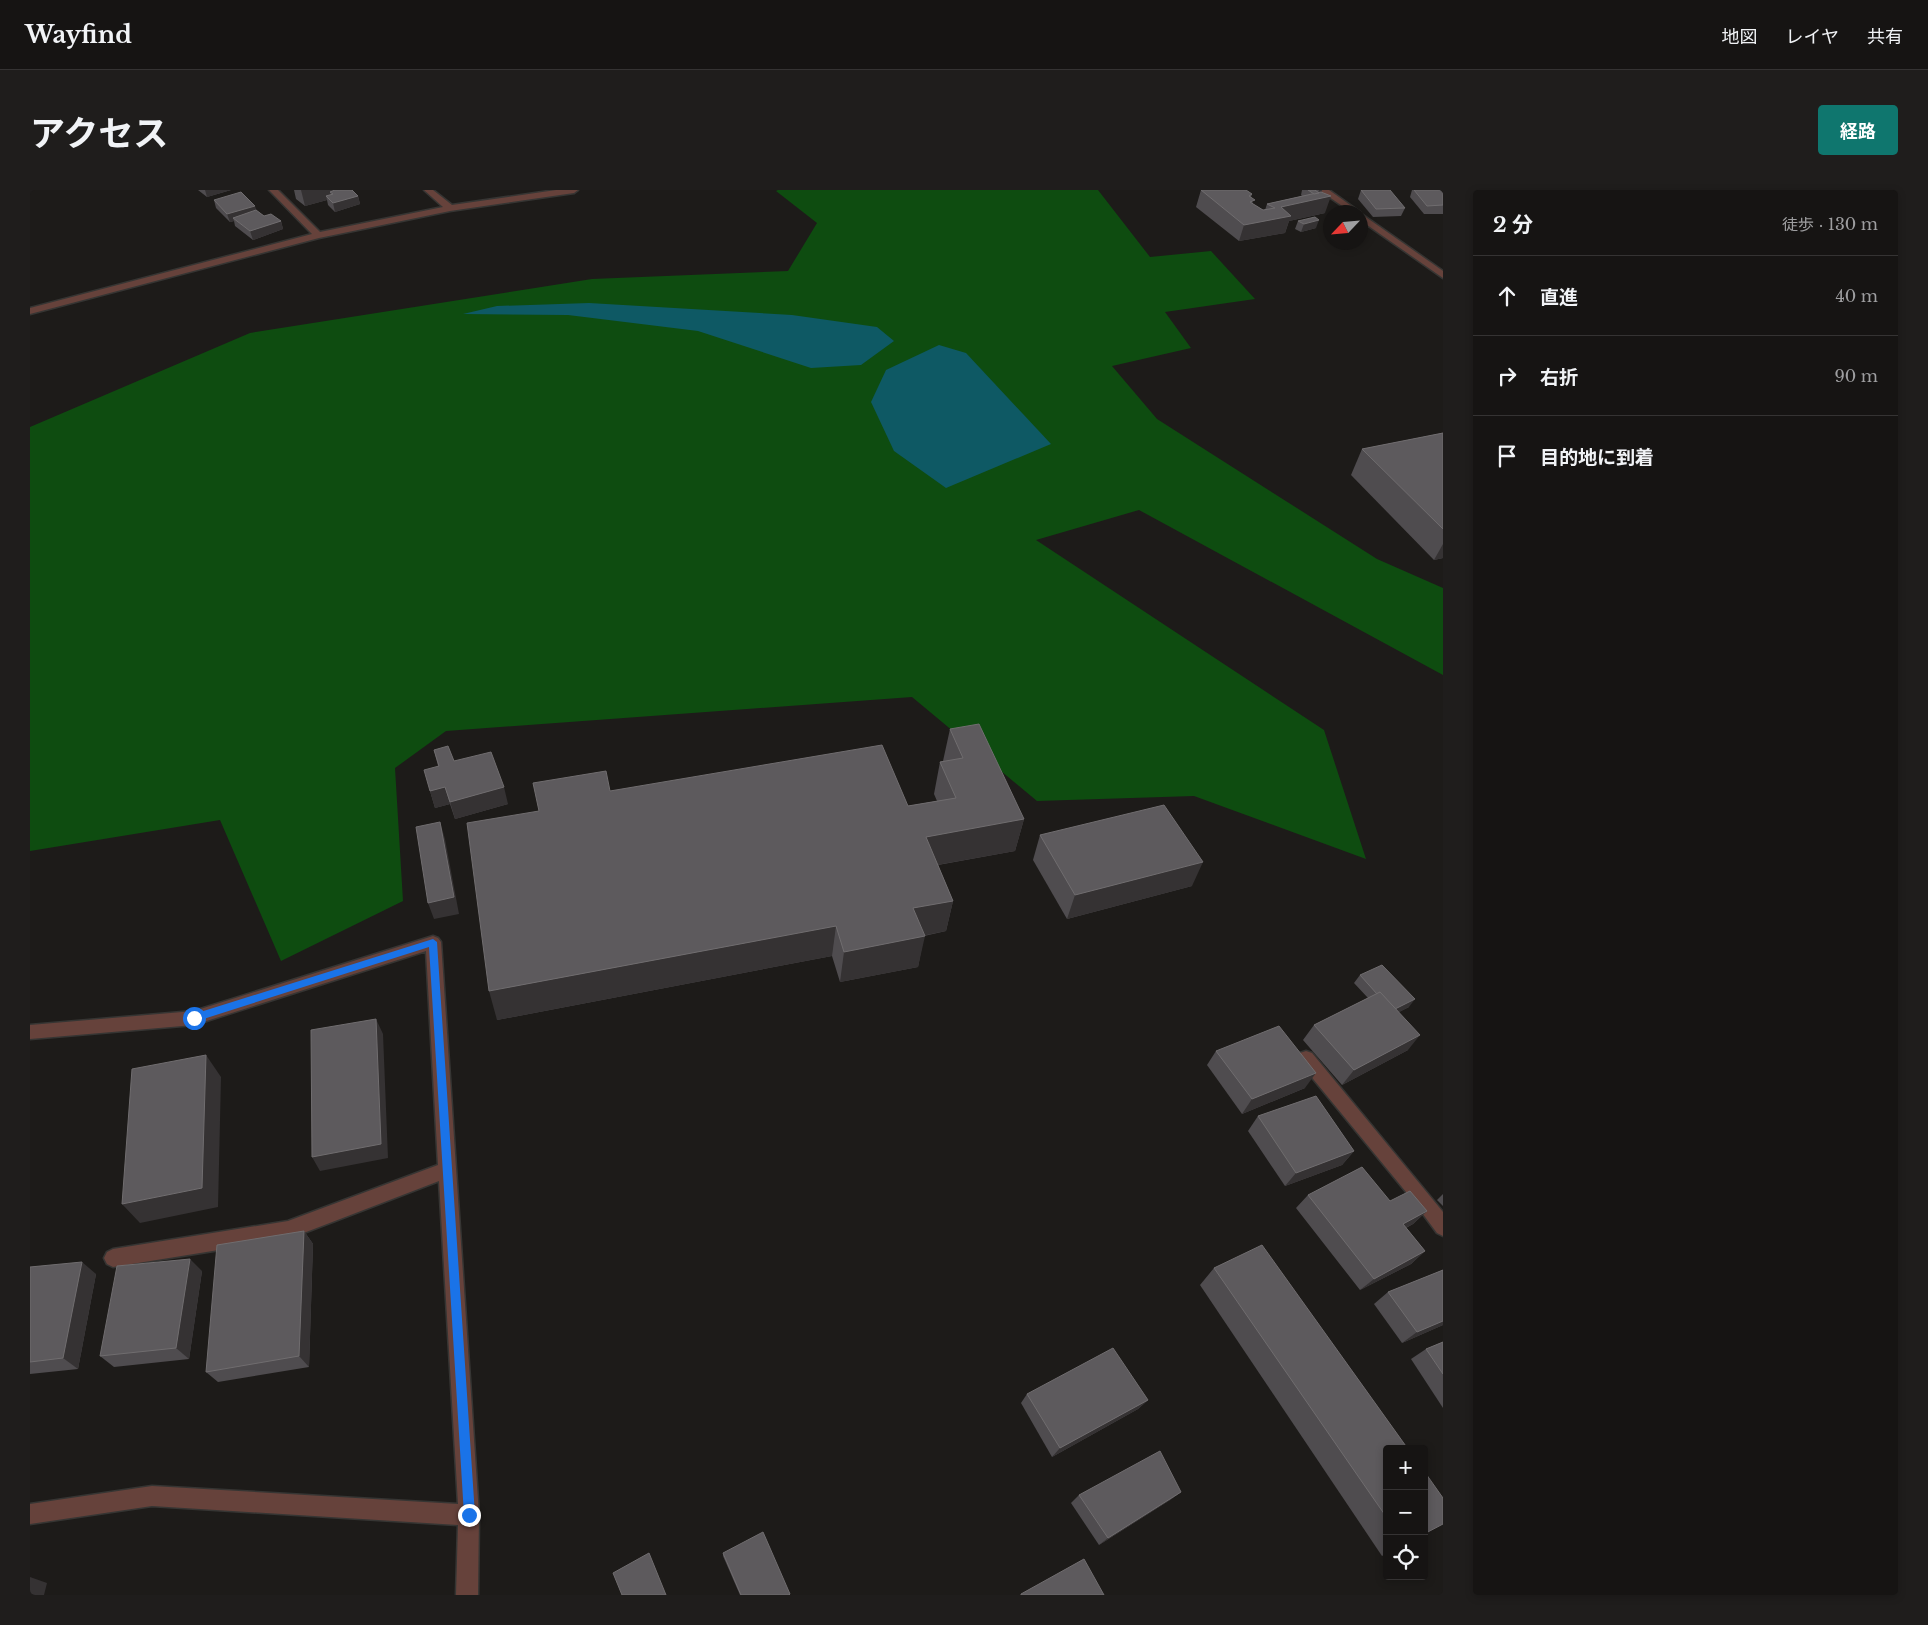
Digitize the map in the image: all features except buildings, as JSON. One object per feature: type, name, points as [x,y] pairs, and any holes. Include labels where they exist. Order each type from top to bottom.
[{"type":"street","points":[[273,190],[318,235]]},
{"type":"street","points":[[428,190],[450,208]]},
{"type":"street","points":[[30,311],[318,235],[450,208],[574,190]]},
{"type":"street","points":[[1323,190],[1346,205]]},
{"type":"street","points":[[1368,222],[1443,275]]},
{"type":"street","points":[[30,1032],[194,1018],[433,942],[469,1515],[467,1595]]},
{"type":"street","points":[[1306,1058],[1417,1192],[1443,1227]]},
{"type":"street","points":[[113,1258],[288,1230],[448,1169]]},
{"type":"street","points":[[30,1514],[152,1496],[469,1515]]},
{"type":"green space","points":[[1098,190],[1150,257],[1211,251],[1255,299],[1165,312],[1191,348],[1112,366],[1157,419],[1377,559],[1443,588],[1443,675],[1139,510],[1036,540],[1324,730],[1366,859],[1194,796],[1037,801],[912,697],[446,731],[395,768],[403,901],[281,961],[220,820],[30,851],[30,427],[250,333],[592,279],[788,271],[817,223],[776,191]]},
{"type":"water","points":[[589,303],[792,315],[877,327],[894,341],[861,365],[811,368],[698,331],[568,315],[463,314],[497,306]]},
{"type":"water","points":[[939,345],[966,353],[1051,444],[946,488],[894,451],[871,402],[886,370]]},
{"type":"route","points":[[194,1018],[433,942],[469,1515]]}]
